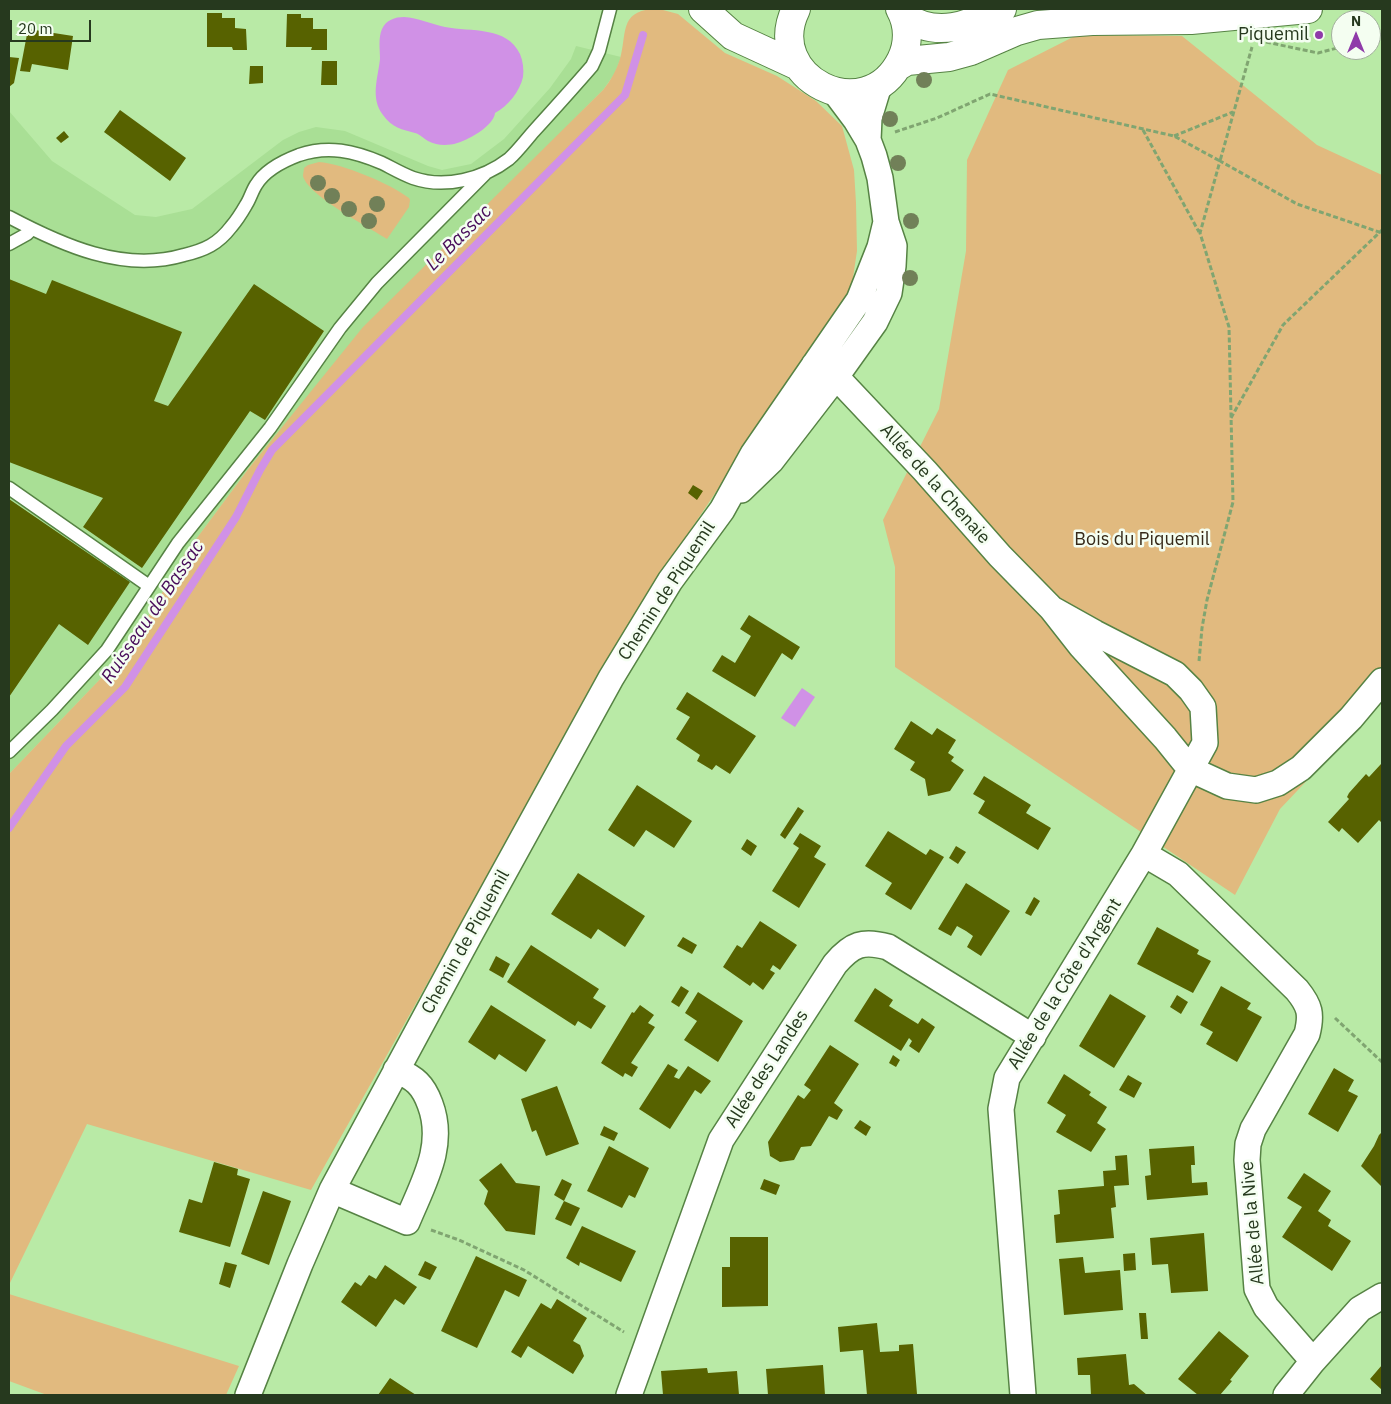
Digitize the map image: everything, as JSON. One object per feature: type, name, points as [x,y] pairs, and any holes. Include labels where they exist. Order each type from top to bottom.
[{"type":"street","points":[[703,9],[733,36],[798,66]]},
{"type":"street","points":[[796,9],[790,24],[790,39],[792,53],[798,66],[808,78],[820,87],[835,92],[857,93],[888,76],[907,61],[949,57],[971,51],[1017,31],[1038,25],[1092,21],[1190,20],[1308,9]]},
{"type":"street","points":[[902,12],[915,24],[945,29],[960,26],[1002,9]]},
{"type":"street","points":[[888,76],[903,56],[907,43],[907,29],[902,12]]},
{"type":"street","name":"Chemin de Piquemil","points":[[868,140],[870,118],[888,76]]},
{"type":"street","name":"Chemin de Piquemil","points":[[722,510],[771,461],[835,378],[875,322],[889,293],[894,246],[886,222],[880,178],[868,140],[846,104],[835,92]]},
{"type":"street","name":"Chemin de Piquemil","points":[[248,1395],[300,1264],[332,1190],[396,1070],[611,678],[670,581],[722,510],[753,454],[859,300],[880,247],[886,222]]},
{"type":"street","name":"Allée de la Chenaie","points":[[814,365],[842,383],[924,471],[1000,556],[1052,609],[1081,646],[1165,738],[1190,769],[1227,786],[1256,790],[1278,784],[1301,768],[1351,718],[1382,682]]},
{"type":"street","name":"Allée de la Chenaie","points":[[1052,609],[1175,674],[1191,690],[1203,707],[1204,743],[1190,769]]},
{"type":"street","name":"Allée de la Côte d'Argent","points":[[1023,1395],[1001,1109],[1006,1078],[1144,854],[1190,769]]},
{"type":"street","points":[[1144,854],[1178,874],[1297,990],[1305,1000],[1309,1010]]},
{"type":"street","name":"Allée des Landes","points":[[629,1395],[721,1140],[835,964],[846,952],[862,944],[888,948],[1033,1037]]},
{"type":"street","name":"Allée de la Nive","points":[[1309,1010],[1310,1022],[1307,1034],[1253,1129],[1248,1144],[1246,1160],[1257,1289],[1266,1307],[1313,1361]]},
{"type":"street","points":[[332,1190],[407,1222],[434,1152],[436,1130],[432,1108],[423,1088],[410,1076],[396,1070]]},
{"type":"street","points":[[1286,1395],[1313,1361],[1360,1309],[1382,1296]]},
{"type":"lane","points":[[9,752],[52,710],[107,650],[178,543],[270,428],[340,328],[378,283],[485,174],[510,158],[592,66],[610,9]]},
{"type":"lane","points":[[9,217],[32,229],[85,251],[126,261],[146,262],[198,252],[217,242],[231,227],[247,204],[256,184],[274,167],[298,155],[320,149],[339,149],[361,154],[414,178],[435,181],[460,181],[485,174]]},
{"type":"lane","points":[[9,244],[21,239],[32,229]]},
{"type":"lane","points":[[9,488],[149,586]]},
{"type":"path","points":[[1200,233],[1252,47]]},
{"type":"path","points":[[868,140],[937,118],[990,94],[1174,136],[1297,204],[1382,231],[1283,325],[1231,419]]},
{"type":"path","points":[[1174,136],[1233,112]]},
{"type":"path","points":[[1143,130],[1200,233],[1229,327],[1232,502],[1207,600],[1202,628],[1198,674],[1191,690]]},
{"type":"path","points":[[1309,1010],[1334,1017],[1382,1062]]},
{"type":"path","points":[[407,1222],[458,1240],[524,1270],[647,1346]]},
{"type":"shaded area","points":[[404,17],[445,27],[497,34],[514,45],[520,54],[523,63],[523,77],[519,88],[509,102],[495,113],[492,121],[477,134],[454,144],[433,143],[417,134],[398,127],[383,115],[376,95],[381,33],[388,21]]},
{"type":"shaded area","points":[[576,46],[621,57],[615,73],[603,90],[294,414],[249,468],[185,554],[129,649],[9,774],[9,111],[52,161],[135,215],[156,217],[192,209],[283,140],[299,132],[316,127],[345,131],[428,166],[442,170],[471,164],[504,139],[550,88],[571,59]]},
{"type":"shaded area","points":[[802,688],[815,697],[795,727],[781,718]]},
{"type":"green space","points":[[652,9],[678,14],[725,53],[777,76],[816,101],[842,126],[854,170],[856,203],[857,251],[851,291],[640,605],[311,1190],[87,1124],[9,1285],[9,774],[129,649],[185,554],[249,468],[363,327],[603,90],[618,63],[624,33],[629,20],[641,11]]},
{"type":"green space","name":"Bois du Piquemil","points":[[1077,35],[1182,36],[1317,145],[1382,175],[1382,701],[1280,809],[1235,895],[895,667],[895,567],[883,520],[939,409],[966,251],[967,160],[1008,70]]},
{"type":"green space","points":[[319,162],[340,166],[366,175],[390,186],[409,198],[409,207],[387,239],[327,202],[307,184],[303,176],[304,168]]},
{"type":"green space","points":[[9,1294],[239,1366],[226,1395],[47,1395],[9,1381]]},
{"type":"building","points":[[207,13],[222,13],[222,18],[235,18],[235,28],[246,29],[247,50],[233,50],[232,47],[207,47]]},
{"type":"building","points":[[287,14],[301,14],[301,18],[313,18],[313,29],[327,29],[327,50],[311,50],[312,47],[286,47]]},
{"type":"building","points":[[28,29],[73,36],[68,70],[32,64],[30,72],[20,71]]},
{"type":"building","points":[[9,57],[19,58],[14,83],[9,87]]},
{"type":"building","points":[[322,61],[337,61],[337,85],[321,85]]},
{"type":"building","points":[[250,66],[263,66],[263,83],[249,84]]},
{"type":"building","points":[[120,110],[186,158],[170,181],[104,132]]},
{"type":"building","points":[[64,131],[69,137],[61,143],[56,138]]},
{"type":"building","points":[[9,279],[46,294],[52,280],[182,332],[154,401],[168,406],[254,284],[324,331],[265,420],[250,411],[142,568],[83,527],[103,498],[9,462]]},
{"type":"building","points":[[693,485],[703,491],[697,500],[688,493]]},
{"type":"building","points":[[9,499],[130,582],[88,645],[59,624],[9,697]]},
{"type":"building","points":[[749,615],[800,647],[792,660],[782,653],[755,697],[712,671],[722,655],[735,663],[751,636],[740,629]]},
{"type":"building","points":[[687,692],[756,736],[730,774],[716,765],[712,770],[697,761],[700,755],[676,739],[690,717],[676,709]]},
{"type":"building","points":[[911,721],[932,735],[937,728],[956,740],[948,753],[954,757],[951,761],[964,770],[950,791],[928,796],[925,779],[910,770],[915,762],[894,749]]},
{"type":"building","points":[[1381,764],[1382,823],[1379,820],[1358,843],[1342,828],[1339,832],[1328,822],[1349,799],[1347,797],[1349,793],[1366,774],[1369,777]]},
{"type":"building","points":[[984,776],[1031,805],[1026,813],[1051,828],[1038,850],[978,813],[985,801],[973,794]]},
{"type":"building","points":[[637,785],[692,821],[674,848],[646,830],[634,847],[608,830]]},
{"type":"building","points":[[798,807],[804,811],[785,839],[780,835]]},
{"type":"building","points":[[888,831],[926,855],[930,849],[944,857],[911,910],[885,894],[892,883],[865,866]]},
{"type":"building","points":[[800,833],[821,846],[814,857],[826,864],[799,908],[772,891],[799,848],[793,844]]},
{"type":"building","points":[[747,839],[757,846],[751,856],[741,849]]},
{"type":"building","points":[[956,846],[966,852],[958,864],[949,858]]},
{"type":"building","points":[[578,873],[645,916],[625,947],[598,929],[591,939],[551,914]]},
{"type":"building","points":[[966,883],[1010,911],[981,956],[967,947],[973,936],[966,931],[957,926],[951,936],[938,929]]},
{"type":"building","points":[[1034,897],[1040,901],[1031,916],[1025,913]]},
{"type":"building","points":[[760,921],[797,945],[780,970],[773,965],[770,970],[775,973],[763,990],[753,982],[750,986],[723,967],[737,945],[742,948]]},
{"type":"building","points":[[1157,927],[1199,950],[1197,954],[1211,961],[1193,993],[1137,964]]},
{"type":"building","points":[[683,937],[697,945],[692,954],[677,946]]},
{"type":"building","points":[[531,945],[599,989],[593,998],[606,1006],[591,1029],[578,1021],[575,1026],[507,982]]},
{"type":"building","points":[[496,956],[510,964],[503,978],[489,970]]},
{"type":"building","points":[[681,986],[689,991],[679,1007],[671,1002]]},
{"type":"building","points":[[1221,986],[1251,1003],[1247,1009],[1262,1017],[1237,1062],[1206,1044],[1213,1032],[1200,1025]]},
{"type":"building","points":[[875,988],[893,1000],[889,1006],[918,1024],[922,1018],[935,1027],[919,1053],[909,1046],[912,1041],[909,1038],[901,1051],[854,1021]]},
{"type":"building","points":[[698,992],[743,1021],[718,1062],[684,1040],[697,1021],[685,1013]]},
{"type":"building","points":[[1110,994],[1146,1016],[1114,1068],[1079,1046]]},
{"type":"building","points":[[1177,995],[1188,1002],[1181,1014],[1170,1007]]},
{"type":"building","points":[[491,1005],[546,1040],[526,1072],[499,1054],[495,1060],[468,1042]]},
{"type":"building","points":[[640,1005],[654,1015],[648,1023],[655,1027],[631,1063],[638,1067],[632,1077],[625,1073],[623,1077],[601,1063],[632,1012],[634,1013]]},
{"type":"building","points":[[830,1045],[859,1064],[834,1103],[843,1110],[837,1120],[829,1116],[811,1146],[801,1147],[794,1160],[780,1162],[770,1156],[768,1142],[798,1095],[804,1099],[811,1090],[804,1085]]},
{"type":"building","points":[[893,1055],[900,1060],[896,1067],[889,1063]]},
{"type":"building","points":[[668,1064],[678,1070],[674,1077],[679,1079],[688,1066],[711,1081],[701,1094],[695,1090],[670,1129],[639,1109]]},
{"type":"building","points":[[1334,1068],[1354,1080],[1348,1091],[1358,1096],[1338,1132],[1308,1114]]},
{"type":"building","points":[[1064,1074],[1091,1092],[1089,1095],[1107,1107],[1097,1123],[1106,1129],[1091,1152],[1056,1132],[1066,1115],[1047,1103]]},
{"type":"building","points":[[1128,1075],[1142,1083],[1134,1098],[1119,1090]]},
{"type":"building","points":[[557,1086],[579,1144],[546,1156],[536,1130],[532,1132],[521,1099]]},
{"type":"building","points":[[860,1120],[871,1127],[866,1136],[854,1128]]},
{"type":"building","points":[[604,1126],[618,1133],[614,1141],[600,1135]]},
{"type":"building","points":[[1382,1132],[1382,1187],[1361,1166]]},
{"type":"building","points":[[609,1146],[649,1168],[635,1198],[629,1195],[622,1208],[587,1191]]},
{"type":"building","points":[[1194,1146],[1195,1165],[1191,1165],[1192,1183],[1207,1182],[1208,1195],[1147,1200],[1145,1176],[1151,1175],[1149,1149]]},
{"type":"building","points":[[1127,1155],[1129,1185],[1114,1186],[1116,1207],[1111,1208],[1114,1238],[1056,1243],[1054,1215],[1060,1214],[1058,1190],[1104,1186],[1103,1171],[1116,1170],[1115,1156]]},
{"type":"building","points":[[214,1162],[238,1169],[237,1175],[250,1179],[230,1247],[179,1232],[189,1199],[202,1203]]},
{"type":"building","points":[[501,1163],[516,1183],[540,1186],[535,1235],[506,1231],[484,1204],[488,1191],[479,1180]]},
{"type":"building","points":[[1304,1173],[1331,1191],[1318,1211],[1331,1220],[1328,1226],[1351,1241],[1332,1271],[1282,1237],[1302,1207],[1287,1198]]},
{"type":"building","points":[[562,1179],[572,1184],[564,1201],[554,1195]]},
{"type":"building","points":[[764,1179],[780,1185],[776,1195],[760,1189]]},
{"type":"building","points":[[263,1191],[291,1201],[269,1265],[241,1254]]},
{"type":"building","points":[[564,1201],[580,1208],[571,1226],[555,1219]]},
{"type":"building","points":[[582,1226],[636,1251],[621,1282],[580,1262],[579,1266],[566,1258]]},
{"type":"building","points":[[1204,1233],[1208,1291],[1171,1293],[1168,1264],[1152,1265],[1150,1238]]},
{"type":"building","points":[[730,1237],[768,1237],[768,1306],[722,1307],[722,1267],[730,1267]]},
{"type":"building","points":[[1135,1253],[1136,1270],[1124,1271],[1123,1254]]},
{"type":"building","points":[[476,1256],[527,1280],[519,1297],[505,1290],[477,1348],[441,1331]]},
{"type":"building","points":[[1083,1257],[1085,1273],[1120,1270],[1123,1310],[1064,1315],[1059,1259]]},
{"type":"building","points":[[425,1261],[437,1267],[430,1280],[418,1275]]},
{"type":"building","points":[[225,1262],[237,1265],[230,1288],[219,1284]]},
{"type":"building","points":[[385,1265],[417,1287],[404,1305],[395,1299],[376,1327],[341,1302],[355,1282],[361,1286],[369,1275],[376,1279]]},
{"type":"building","points":[[557,1299],[587,1318],[573,1341],[580,1345],[584,1356],[573,1374],[528,1346],[521,1358],[511,1352],[541,1303],[551,1309]]},
{"type":"building","points":[[1139,1313],[1146,1313],[1148,1339],[1141,1339]]},
{"type":"building","points":[[877,1323],[880,1352],[899,1351],[899,1345],[913,1344],[917,1394],[867,1395],[863,1350],[840,1352],[838,1327]]},
{"type":"building","points":[[1219,1331],[1249,1356],[1220,1395],[1198,1395],[1178,1379]]},
{"type":"building","points":[[1126,1354],[1129,1385],[1134,1384],[1147,1395],[1091,1395],[1090,1375],[1078,1375],[1077,1358]]},
{"type":"building","points":[[823,1365],[825,1395],[768,1395],[766,1369]]},
{"type":"building","points":[[1382,1365],[1382,1390],[1370,1379]]},
{"type":"building","points":[[707,1368],[708,1373],[737,1371],[739,1395],[663,1395],[661,1371]]},
{"type":"building","points":[[390,1378],[416,1395],[378,1395]]},
{"type":"waterway","name":"Le Bassac","points":[[9,828],[66,746],[125,687],[236,517],[272,450],[625,95],[643,35]]},
{"type":"place","name":"Piquemil","points":[[1319,35]]},
{"type":"water label","name":"Ruisseau de Bassac","points":[[153,612]]}]
